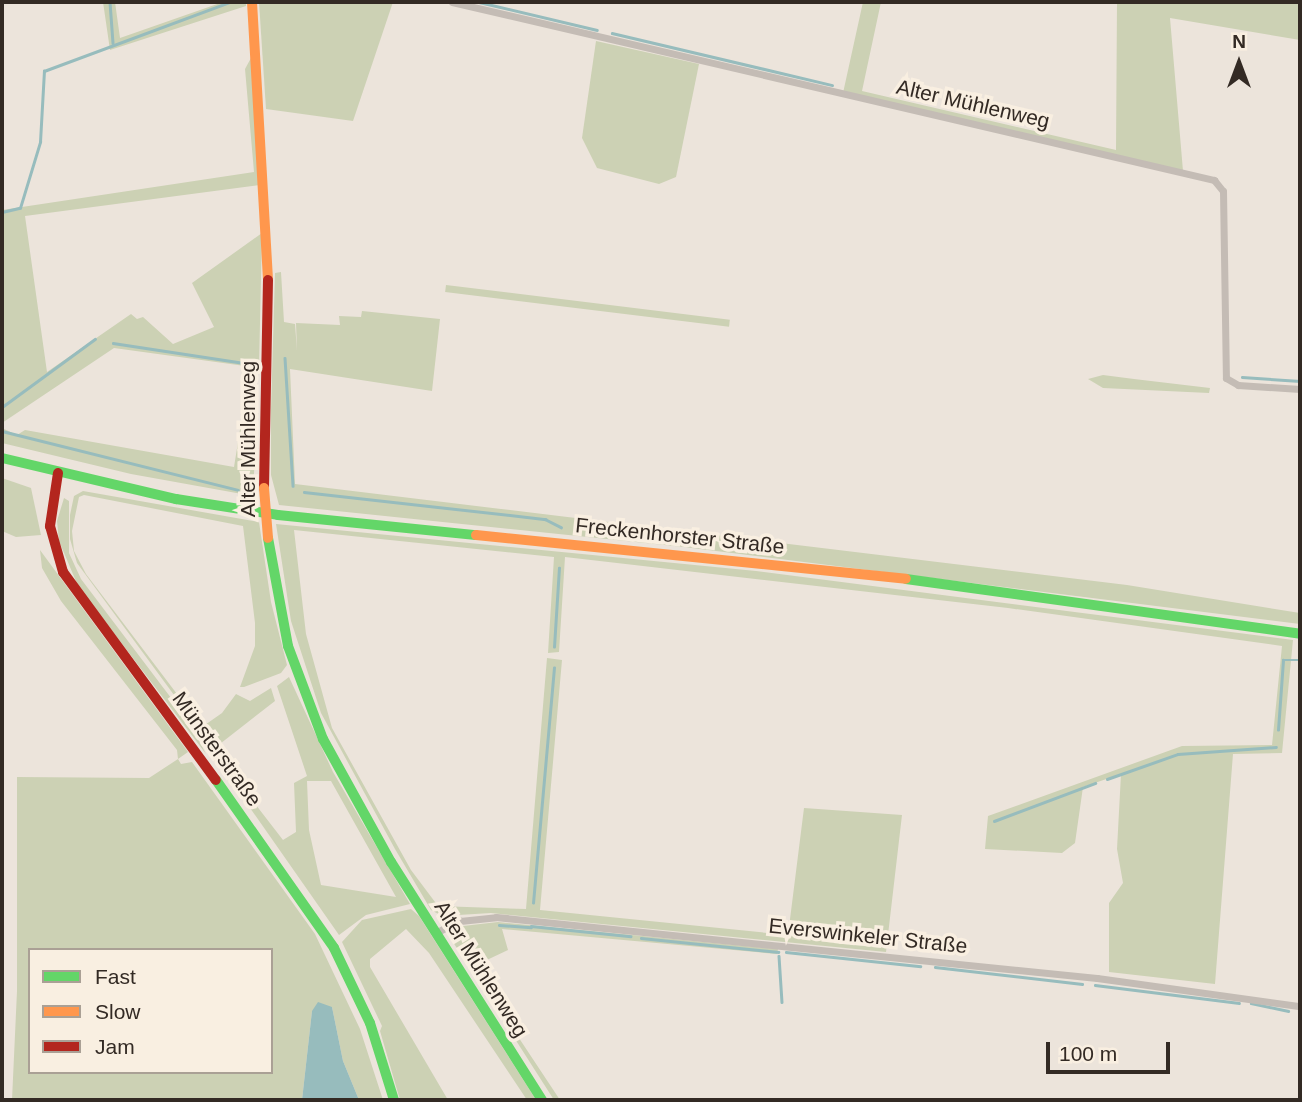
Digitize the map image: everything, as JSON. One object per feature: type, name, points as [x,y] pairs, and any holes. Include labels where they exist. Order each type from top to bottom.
[{"type":"main road","name":"Alter Mühlenweg","points":[[252,2],[268,268],[264,488],[268,538],[288,646],[311,713],[351,793],[435,933],[542,1100]]},
{"type":"main road","points":[[2,458],[58,473]]},
{"type":"main road","name":"Freckenhorster Straße","points":[[58,473],[176,499],[278,515],[896,578],[1300,634]]},
{"type":"main road","name":"Münsterstraße","points":[[58,473],[50,526],[63,572],[298,892],[334,948],[370,1023],[394,1100]]},
{"type":"street","name":"Alter Mühlenweg","points":[[453,2],[1214,180],[1223,191],[1226,378],[1238,385],[1300,389]]},
{"type":"street","name":"Everswinkeler Straße","points":[[435,933],[460,921],[496,917],[1097,978],[1300,1006]]},
{"type":"green space","points":[[103,2],[115,2],[120,38],[223,2],[246,2],[246,6],[110,50]]},
{"type":"green space","points":[[259,2],[393,2],[353,121],[266,109]]},
{"type":"green space","points":[[863,2],[881,2],[862,91],[1116,150],[1117,2],[1300,2],[1300,40],[1170,18],[1183,171],[843,93]]},
{"type":"green space","points":[[596,41],[699,64],[676,177],[659,184],[597,168],[582,138]]},
{"type":"green space","points":[[251,58],[260,185],[25,216],[47,372],[131,314],[137,319],[143,317],[173,344],[214,327],[192,283],[262,233],[259,368],[114,348],[2,423],[2,210],[254,172],[245,69]]},
{"type":"green space","points":[[281,272],[284,322],[295,324],[297,351],[296,323],[340,325],[339,316],[361,317],[362,311],[440,319],[432,391],[290,369],[295,484],[1127,585],[1300,613],[1300,624],[684,547],[279,505],[271,475],[271,410],[275,273]]},
{"type":"green space","points":[[446,285],[730,320],[729,327],[445,292]]},
{"type":"green space","points":[[1103,375],[1210,388],[1209,393],[1103,388],[1088,379]]},
{"type":"green space","points":[[258,384],[253,496],[131,474],[2,443],[2,428],[17,435],[25,430],[234,467],[246,392]]},
{"type":"green space","points":[[2,478],[31,488],[41,535],[16,537],[2,531]]},
{"type":"green space","points":[[83,491],[259,522],[271,602],[287,665],[281,673],[244,687],[240,687],[255,646],[255,623],[243,526],[84,495],[79,497],[72,531],[74,551],[86,574],[202,727],[222,713],[236,694],[250,701],[271,688],[275,701],[216,747],[242,787],[236,790],[210,755],[199,729],[77,563],[70,539],[70,515],[74,496]]},
{"type":"green space","points":[[64,498],[69,501],[69,553],[81,579],[190,723],[206,754],[78,586],[59,541],[57,521]]},
{"type":"green space","points":[[276,524],[756,571],[1293,640],[1282,753],[1233,754],[1215,984],[1109,972],[1109,903],[1123,883],[1117,849],[1121,774],[1083,787],[1075,843],[1062,853],[985,849],[988,816],[1182,746],[1272,745],[1282,646],[1008,608],[565,557],[559,652],[548,653],[554,557],[294,530],[306,634],[332,728],[411,870],[438,906],[526,909],[547,658],[562,660],[540,910],[788,935],[804,808],[902,815],[886,952],[491,913],[442,916],[431,910],[321,713],[291,621]]},
{"type":"green space","points":[[40,550],[188,752],[178,759],[177,750],[61,601],[42,568]]},
{"type":"green space","points":[[289,677],[333,772],[410,904],[366,915],[339,935],[241,795],[245,791],[283,840],[296,832],[294,783],[307,776],[277,686]],"holes":[[[307,781],[331,781],[396,897],[321,885],[309,830]]]},
{"type":"green space","points":[[178,759],[181,764],[192,762],[315,934],[360,1029],[383,1100],[359,1100],[343,1061],[332,1007],[312,1011],[302,1100],[12,1100],[17,991],[17,777],[149,778]]},
{"type":"green space","points":[[411,909],[419,916],[536,1100],[527,1100],[429,953],[406,929],[370,959],[370,967],[448,1100],[400,1100],[380,1031],[382,1026],[342,942],[362,920]]},
{"type":"green space","points":[[498,922],[778,949],[777,954],[502,929],[508,950],[472,967],[560,1100],[554,1100],[453,942],[454,933],[463,926]]},
{"type":"water","points":[[318,1002],[332,1007],[343,1061],[359,1100],[302,1100],[312,1011]]},
{"type":"waterway","points":[[110,2],[113,43]]},
{"type":"waterway","points":[[2,212],[20,208],[40,142],[44,71],[230,2]]},
{"type":"waterway","points":[[479,2],[597,30]]},
{"type":"waterway","points":[[612,33],[832,85]]},
{"type":"waterway","points":[[2,407],[95,339]]},
{"type":"waterway","points":[[113,343],[250,364]]},
{"type":"waterway","points":[[285,358],[293,486]]},
{"type":"waterway","points":[[1242,377],[1300,381]]},
{"type":"waterway","points":[[2,431],[238,490]]},
{"type":"waterway","points":[[304,492],[545,519],[561,527]]},
{"type":"waterway","points":[[554,647],[559,568]]},
{"type":"waterway","points":[[1278,730],[1283,660],[1300,660]]},
{"type":"waterway","points":[[533,903],[554,668]]},
{"type":"waterway","points":[[1107,779],[1178,754],[1276,747]]},
{"type":"waterway","points":[[994,821],[1095,783]]},
{"type":"waterway","points":[[499,925],[531,927]]},
{"type":"waterway","points":[[531,926],[630,936]]},
{"type":"waterway","points":[[641,938],[778,952]]},
{"type":"waterway","points":[[786,952],[920,966]]},
{"type":"waterway","points":[[779,956],[782,1002]]},
{"type":"waterway","points":[[935,967],[1082,984]]},
{"type":"waterway","points":[[1095,985],[1239,1003]]},
{"type":"waterway","points":[[1251,1003],[1288,1011]]},
{"type":"traffic: fast","points":[[2,458],[176,499],[278,515],[476,535]]},
{"type":"traffic: fast","points":[[268,538],[288,646],[323,739],[391,862],[542,1100]]},
{"type":"traffic: fast","points":[[906,579],[1300,634]]},
{"type":"traffic: fast","points":[[216,780],[334,948],[370,1023],[394,1100]]},
{"type":"traffic: slow","points":[[252,2],[268,280]]},
{"type":"traffic: slow","points":[[264,488],[268,538]]},
{"type":"traffic: slow","points":[[476,535],[906,579]]},
{"type":"traffic: jam","points":[[264,488],[268,280]]},
{"type":"traffic: jam","points":[[58,473],[50,526],[63,572],[216,780]]}]
